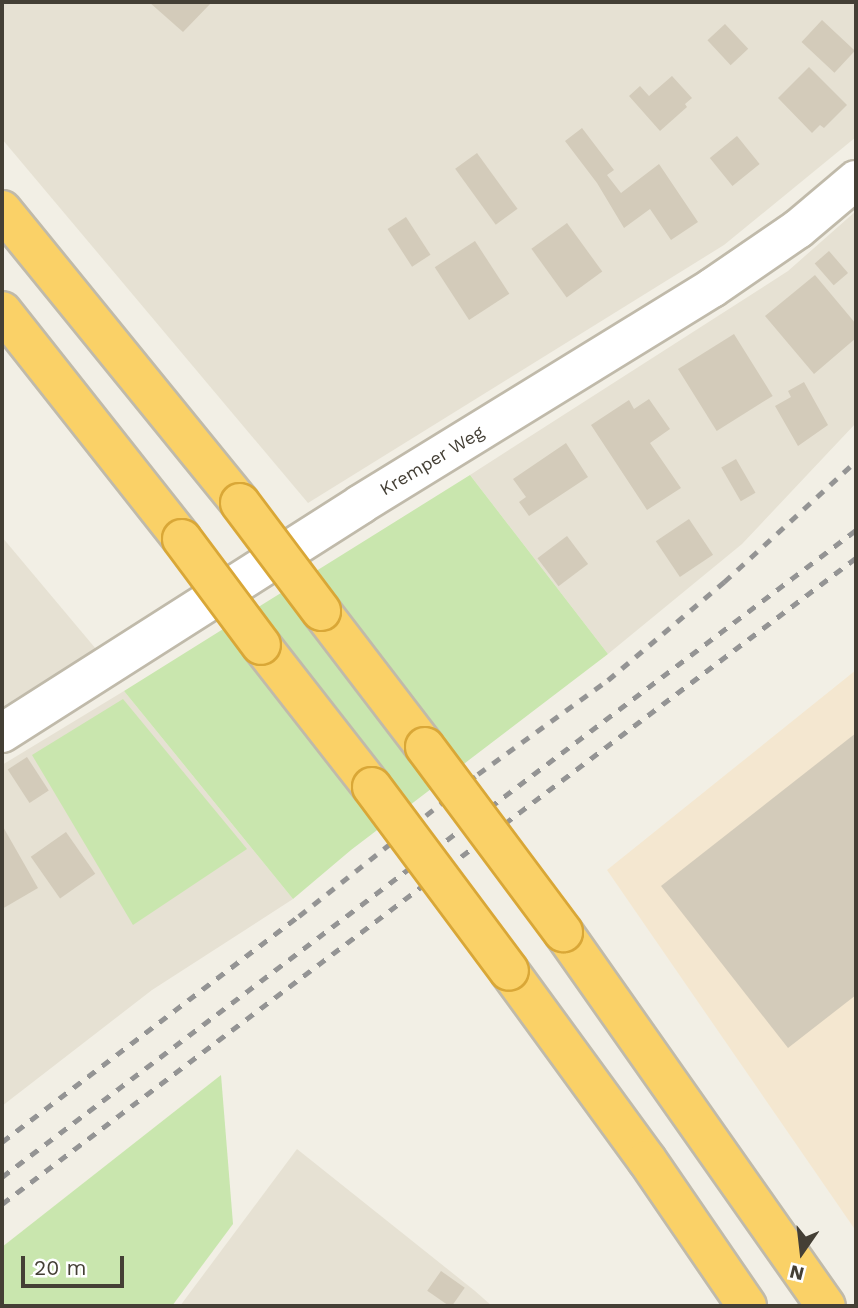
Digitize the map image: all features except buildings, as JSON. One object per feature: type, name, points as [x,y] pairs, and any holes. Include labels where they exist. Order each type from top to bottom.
[{"type":"highway","points":[[2,210],[240,503],[425,747],[563,932],[826,1306]]},
{"type":"highway","points":[[2,311],[182,539],[372,787],[647,1160],[747,1306]]},
{"type":"street","name":"Kremper Weg","points":[[2,733],[361,504],[712,288],[798,229],[856,180]]},
{"type":"shaded area","points":[[2,2],[856,2],[856,137],[724,245],[308,503],[2,139]]},
{"type":"shaded area","points":[[856,211],[856,423],[742,544],[608,654],[470,475],[788,271]]},
{"type":"shaded area","points":[[2,537],[96,649],[2,707]]},
{"type":"shaded area","points":[[856,670],[856,1231],[607,870]]},
{"type":"shaded area","points":[[124,691],[293,899],[152,990],[2,1106],[2,765]]},
{"type":"shaded area","points":[[297,1149],[475,1291],[492,1306],[180,1306]]},
{"type":"green space","points":[[470,475],[608,654],[351,850],[293,899],[124,691]]},
{"type":"green space","points":[[123,699],[247,849],[133,925],[32,755]]},
{"type":"green space","points":[[221,1075],[233,1224],[172,1306],[2,1306],[2,1247]]},
{"type":"railway","points":[[2,1142],[299,916],[478,774],[608,680],[724,582],[856,461]]},
{"type":"railway","points":[[2,1177],[856,530]]},
{"type":"railway","points":[[2,1204],[856,558]]}]
